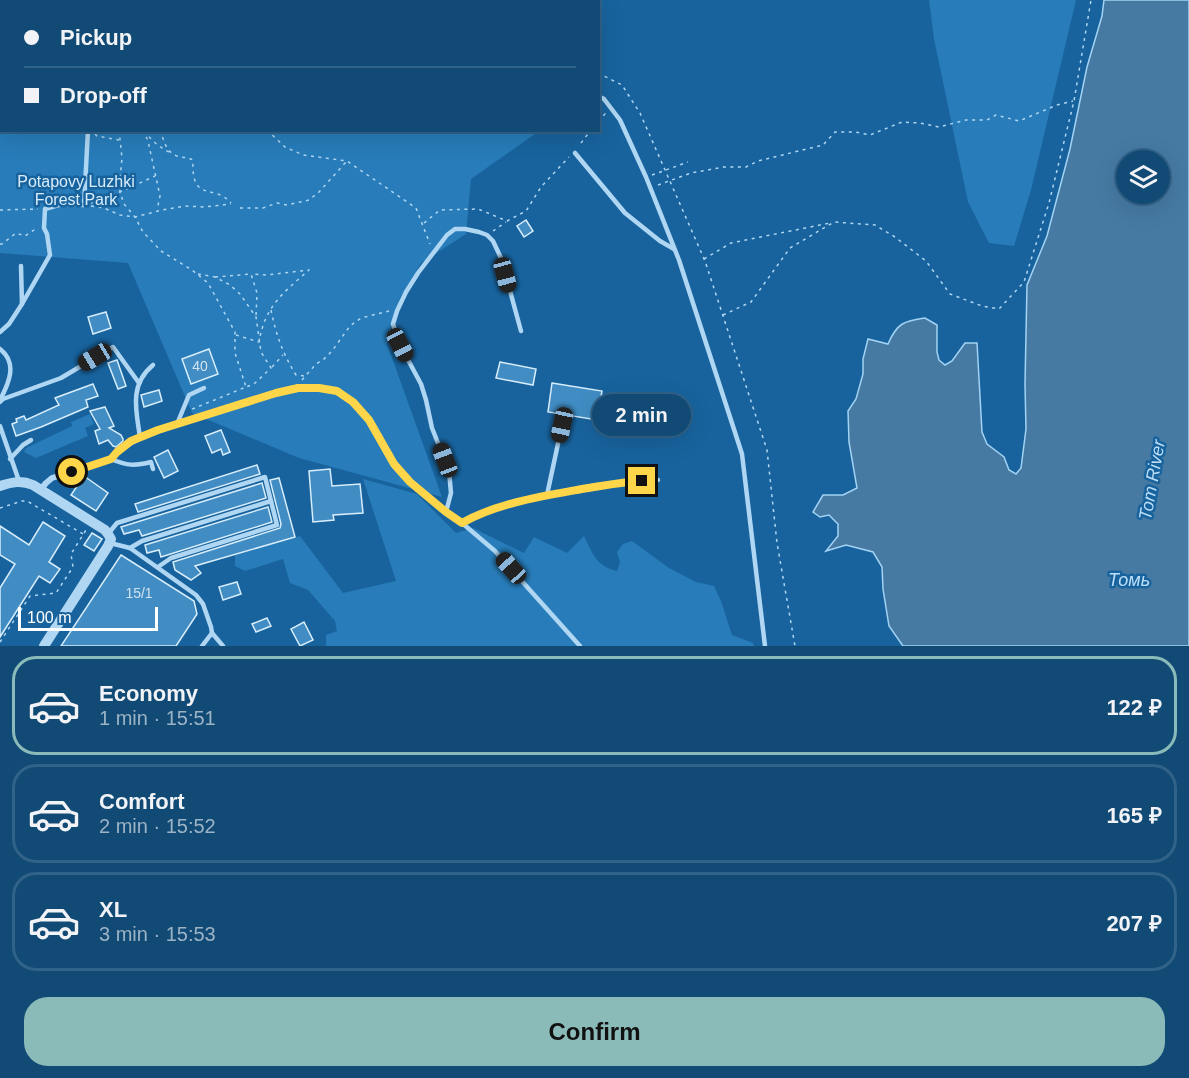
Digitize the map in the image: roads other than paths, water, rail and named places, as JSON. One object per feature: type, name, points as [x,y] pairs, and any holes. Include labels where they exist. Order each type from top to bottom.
[{"type":"street","points":[[41,489],[52,478],[111,459],[123,447],[140,437],[177,424]]},
{"type":"street","points":[[0,486],[19,481],[41,489],[92,522],[109,538],[44,646]]},
{"type":"lane","points":[[600,97],[620,120],[675,249],[742,454],[765,646]]},
{"type":"lane","points":[[0,332],[9,324],[22,304],[50,255],[44,228],[45,209],[62,204],[84,205],[88,132]]},
{"type":"lane","points":[[574,153],[625,213],[660,241],[675,249]]},
{"type":"lane","points":[[446,512],[451,493],[449,471],[432,428],[421,384],[400,345],[393,324],[397,312],[406,292],[447,235],[455,229],[465,229],[487,235],[493,241],[501,258],[521,330]]},
{"type":"lane","points":[[21,266],[22,304]]},
{"type":"lane","points":[[0,401],[61,378],[113,347],[139,383]]},
{"type":"lane","points":[[0,349],[7,356],[11,368],[9,384],[0,401]]},
{"type":"lane","points":[[140,437],[136,394],[139,383],[153,365]]},
{"type":"lane","points":[[177,424],[189,395],[204,388]]},
{"type":"lane","points":[[177,424],[298,388],[337,391],[353,402],[369,420],[394,464],[410,482],[495,551],[580,646]]},
{"type":"lane","points":[[547,495],[562,425]]},
{"type":"lane","points":[[0,426],[2,441],[19,481]]},
{"type":"lane","points":[[10,459],[31,440]]},
{"type":"lane","points":[[111,459],[135,466],[151,462],[153,469]]},
{"type":"lane","points":[[158,567],[171,558],[277,525],[265,477],[117,523],[109,538],[130,548],[196,595],[203,604],[212,633],[222,646]]},
{"type":"lane","points":[[462,523],[476,515],[547,495],[625,482],[658,480]]},
{"type":"lane","points":[[130,548],[142,541],[271,501]]},
{"type":"lane","points":[[202,646],[212,633]]},
{"type":"water","points":[[1104,0],[1189,0],[1189,646],[903,646],[889,626],[882,567],[873,552],[846,545],[826,551],[838,536],[838,524],[829,515],[820,517],[813,512],[823,495],[843,495],[857,488],[849,442],[848,411],[856,399],[863,374],[863,359],[868,339],[888,344],[898,327],[912,320],[925,318],[937,325],[937,352],[939,360],[945,365],[952,361],[965,343],[977,343],[982,432],[987,444],[1004,457],[1009,470],[1016,474],[1021,468],[1026,429],[1027,285],[1047,236],[1070,149],[1087,67],[1102,16]]},
{"type":"park label","name":"Potapovy Luzhki Forest Park","points":[[76,190]]},
{"type":"water label","name":"Tom River","points":[[1152,480]]},
{"type":"water label","name":"Томь","points":[[1129,580]]}]
